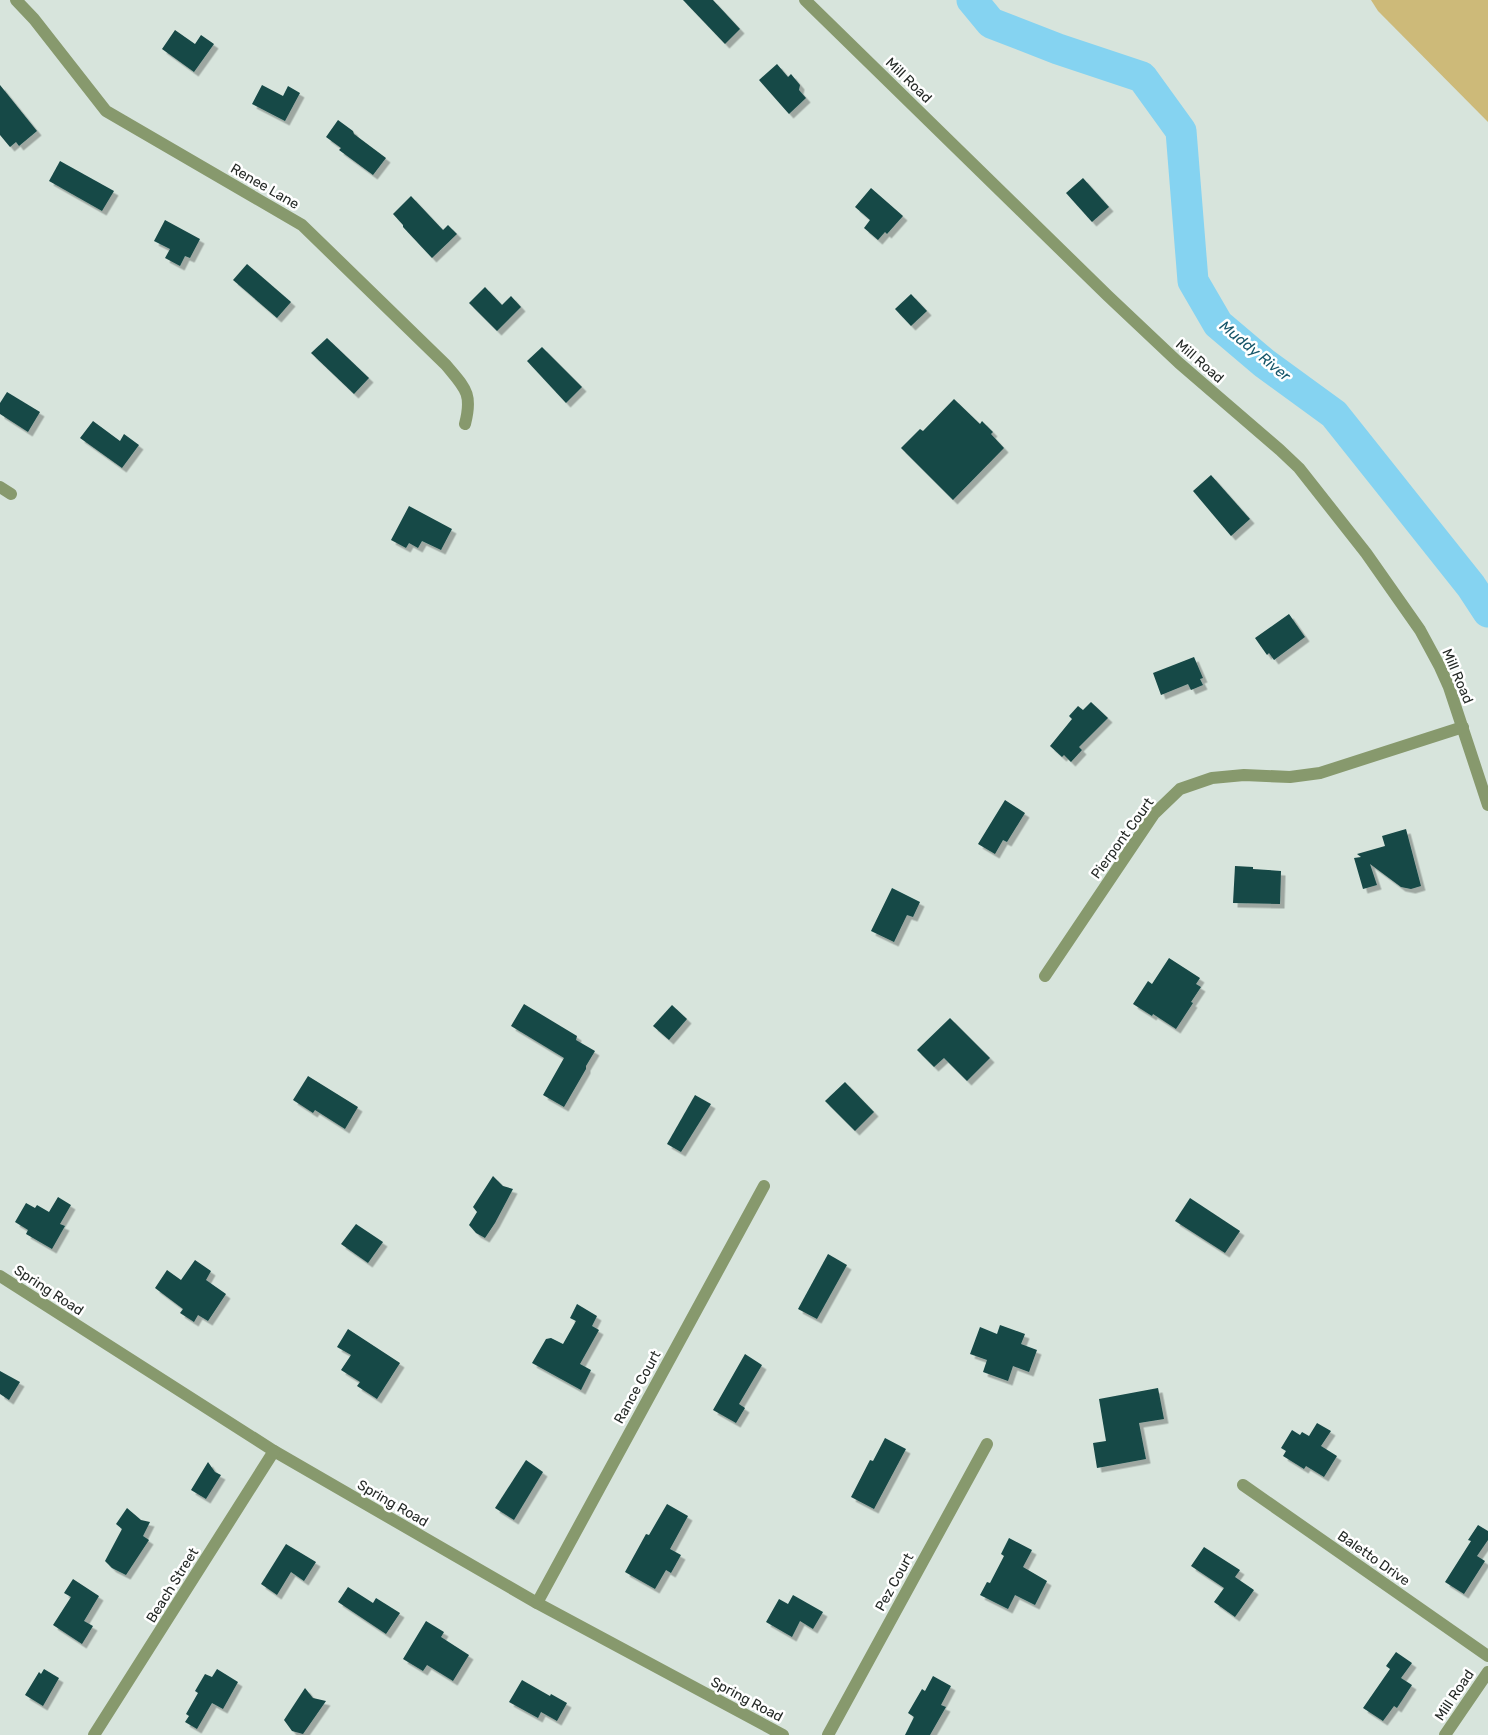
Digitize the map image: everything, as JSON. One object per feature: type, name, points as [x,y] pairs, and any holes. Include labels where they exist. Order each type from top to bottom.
[{"type":"street","name":"Renee Lane","points":[[16,0],[34,19],[106,111],[302,225],[446,365],[466,389],[470,406],[466,424]]},
{"type":"street","name":"Mill Road","points":[[806,0],[1178,363],[1299,468],[1366,553],[1420,630],[1440,667],[1463,727],[1488,805]]},
{"type":"street","name":"Pierpont Court","points":[[1045,976],[1154,814],[1180,789],[1212,778],[1244,775],[1290,777],[1320,773],[1463,727]]},
{"type":"street","name":"Rance Court","points":[[536,1603],[764,1186]]},
{"type":"street","name":"Spring Road","points":[[0,1276],[274,1451],[536,1603],[783,1735]]},
{"type":"street","name":"Pez Court","points":[[828,1735],[987,1444]]},
{"type":"street","name":"Beach Street","points":[[94,1735],[274,1451]]},
{"type":"street","name":"Baletto Drive","points":[[1243,1485],[1488,1656]]},
{"type":"street","name":"Mill Road","points":[[1445,1735],[1488,1672]]},
{"type":"shaded area","points":[[1371,0],[1488,0],[1488,122],[1378,11]]},
{"type":"building","points":[[683,0],[713,0],[740,29],[725,44]]},
{"type":"building","points":[[175,30],[195,44],[201,35],[214,44],[194,72],[162,49]]},
{"type":"building","points":[[777,64],[788,77],[791,74],[800,85],[799,90],[806,98],[789,114],[759,80]]},
{"type":"building","points":[[0,85],[37,131],[19,146],[16,142],[10,147],[0,135]]},
{"type":"building","points":[[262,85],[283,96],[288,86],[300,93],[285,121],[252,104]]},
{"type":"building","points":[[338,120],[386,158],[373,175],[339,150],[341,148],[326,137]]},
{"type":"building","points":[[60,161],[114,191],[102,211],[49,181]]},
{"type":"building","points":[[1083,178],[1109,207],[1092,222],[1066,193]]},
{"type":"building","points":[[871,188],[903,216],[887,234],[885,232],[878,240],[864,228],[870,220],[855,207]]},
{"type":"building","points":[[411,196],[443,230],[448,225],[457,234],[432,258],[393,214]]},
{"type":"building","points":[[165,220],[200,239],[190,258],[185,256],[180,266],[165,258],[170,249],[154,241]]},
{"type":"building","points":[[247,264],[291,302],[277,318],[233,280]]},
{"type":"building","points":[[485,287],[502,305],[511,296],[521,307],[497,331],[469,303]]},
{"type":"building","points":[[911,294],[927,311],[911,326],[895,309]]},
{"type":"building","points":[[327,338],[369,378],[354,394],[311,353]]},
{"type":"building","points":[[542,347],[582,387],[566,403],[527,361]]},
{"type":"building","points":[[7,392],[40,412],[28,432],[0,414],[0,403]]},
{"type":"building","points":[[954,399],[980,424],[982,421],[993,432],[991,434],[1004,448],[953,500],[901,448],[920,429],[923,431]]},
{"type":"building","points":[[93,421],[120,441],[124,434],[139,445],[122,468],[80,438]]},
{"type":"building","points":[[1211,475],[1250,519],[1231,536],[1193,491]]},
{"type":"building","points":[[409,506],[452,529],[441,550],[422,541],[418,548],[409,543],[406,548],[391,540]]},
{"type":"building","points":[[1289,614],[1305,637],[1274,660],[1269,653],[1267,655],[1255,638]]},
{"type":"building","points":[[1194,657],[1203,678],[1200,679],[1203,685],[1191,690],[1188,684],[1161,695],[1153,673]]},
{"type":"building","points":[[1091,702],[1108,718],[1079,747],[1082,750],[1071,762],[1050,746],[1072,719],[1069,716],[1078,706],[1083,710]]},
{"type":"building","points":[[1005,800],[1025,813],[1007,842],[1003,840],[995,854],[978,844]]},
{"type":"building","points":[[1406,829],[1421,886],[1411,889],[1401,887],[1370,864],[1377,885],[1363,889],[1354,858],[1361,857],[1357,854],[1385,846],[1382,836]]},
{"type":"building","points":[[1235,866],[1281,871],[1280,904],[1233,903]]},
{"type":"building","points":[[892,888],[920,902],[913,917],[907,915],[894,942],[871,931]]},
{"type":"building","points":[[1169,958],[1200,978],[1196,984],[1201,987],[1176,1029],[1133,1004],[1148,981],[1152,984]]},
{"type":"building","points":[[524,1004],[577,1036],[576,1040],[595,1051],[564,1107],[543,1095],[564,1058],[511,1026]]},
{"type":"building","points":[[672,1005],[687,1019],[669,1040],[653,1026]]},
{"type":"building","points":[[950,1018],[990,1058],[967,1081],[944,1058],[934,1067],[917,1050]]},
{"type":"building","points":[[308,1076],[358,1107],[345,1129],[315,1110],[313,1113],[293,1100]]},
{"type":"building","points":[[845,1082],[874,1112],[855,1131],[825,1101]]},
{"type":"building","points":[[695,1095],[711,1104],[681,1152],[667,1144]]},
{"type":"building","points":[[493,1176],[503,1186],[513,1189],[485,1238],[476,1233],[469,1225],[477,1212],[473,1207]]},
{"type":"building","points":[[58,1197],[71,1205],[60,1224],[65,1226],[52,1249],[26,1234],[28,1230],[15,1222],[26,1203],[35,1208],[37,1205],[49,1212]]},
{"type":"building","points":[[1190,1198],[1240,1231],[1225,1253],[1175,1221]]},
{"type":"building","points":[[356,1224],[383,1242],[368,1263],[341,1244]]},
{"type":"building","points":[[828,1254],[847,1265],[817,1319],[798,1309]]},
{"type":"building","points":[[195,1260],[211,1271],[206,1280],[226,1294],[208,1321],[198,1315],[194,1322],[180,1313],[183,1309],[155,1288],[167,1270],[181,1280]]},
{"type":"building","points":[[577,1304],[597,1316],[592,1326],[599,1330],[580,1364],[591,1370],[581,1390],[532,1363],[546,1339],[551,1338],[563,1344],[576,1321],[570,1318]]},
{"type":"building","points":[[1000,1325],[1025,1334],[1021,1344],[1037,1350],[1029,1372],[1013,1366],[1008,1381],[983,1372],[987,1360],[970,1354],[980,1327],[997,1334]]},
{"type":"building","points":[[348,1329],[400,1363],[377,1399],[357,1386],[360,1382],[341,1370],[351,1355],[337,1347]]},
{"type":"building","points":[[745,1354],[762,1365],[739,1404],[745,1408],[736,1423],[713,1410]]},
{"type":"building","points":[[0,1371],[20,1382],[9,1400],[0,1394]]},
{"type":"building","points":[[1158,1388],[1164,1419],[1139,1423],[1146,1459],[1097,1468],[1093,1443],[1106,1441],[1099,1399]]},
{"type":"building","points":[[1317,1423],[1331,1431],[1321,1446],[1337,1456],[1324,1477],[1306,1466],[1304,1469],[1283,1456],[1286,1451],[1281,1448],[1292,1430],[1300,1435],[1302,1432],[1309,1436]]},
{"type":"building","points":[[885,1438],[906,1449],[874,1509],[851,1497],[870,1460],[873,1461]]},
{"type":"building","points":[[526,1460],[543,1472],[514,1520],[495,1508]]},
{"type":"building","points":[[208,1462],[215,1472],[221,1475],[206,1499],[191,1490]]},
{"type":"building","points":[[667,1504],[688,1516],[670,1549],[681,1555],[671,1573],[666,1570],[655,1589],[625,1572],[646,1534],[649,1535]]},
{"type":"building","points":[[127,1508],[141,1520],[150,1522],[143,1536],[149,1540],[126,1575],[112,1568],[105,1561],[122,1529],[116,1524]]},
{"type":"building","points":[[1478,1525],[1488,1531],[1488,1540],[1477,1556],[1485,1561],[1464,1594],[1445,1582],[1471,1541],[1468,1540]]},
{"type":"building","points":[[1009,1538],[1032,1550],[1023,1567],[1047,1581],[1035,1605],[1015,1595],[1008,1609],[980,1595],[987,1582],[990,1583],[1004,1556],[1001,1554]]},
{"type":"building","points":[[286,1544],[316,1562],[304,1581],[291,1572],[277,1595],[261,1584]]},
{"type":"building","points":[[1204,1547],[1240,1570],[1235,1577],[1254,1590],[1235,1617],[1214,1602],[1224,1588],[1191,1566]]},
{"type":"building","points":[[73,1579],[99,1596],[84,1621],[93,1626],[82,1644],[53,1625],[71,1597],[64,1593]]},
{"type":"building","points":[[348,1587],[373,1603],[376,1598],[400,1613],[386,1634],[338,1602]]},
{"type":"building","points":[[793,1595],[823,1612],[813,1629],[800,1621],[792,1637],[766,1622],[779,1599],[788,1604]]},
{"type":"building","points":[[426,1621],[444,1632],[441,1637],[469,1655],[453,1681],[427,1665],[423,1671],[403,1659]]},
{"type":"building","points":[[1396,1652],[1412,1663],[1401,1678],[1412,1685],[1397,1708],[1394,1706],[1383,1721],[1363,1708],[1390,1669],[1386,1666]]},
{"type":"building","points":[[44,1669],[59,1678],[43,1706],[25,1695],[39,1672],[41,1674]]},
{"type":"building","points":[[217,1669],[238,1682],[223,1709],[212,1703],[197,1729],[185,1722],[189,1716],[186,1714],[198,1693],[195,1691],[205,1674],[212,1677]]},
{"type":"building","points":[[933,1676],[951,1686],[941,1705],[946,1707],[930,1735],[905,1735],[914,1717],[908,1713],[922,1689],[925,1691]]},
{"type":"building","points":[[522,1680],[550,1696],[551,1694],[567,1703],[557,1721],[541,1712],[538,1718],[509,1702]]},
{"type":"building","points":[[305,1688],[313,1698],[326,1701],[303,1734],[292,1731],[284,1720]]},
{"type":"waterway","name":"Muddy River","points":[[972,0],[991,23],[1058,49],[1142,77],[1181,131],[1193,281],[1218,324],[1264,363],[1334,414],[1471,586],[1488,612]]}]
